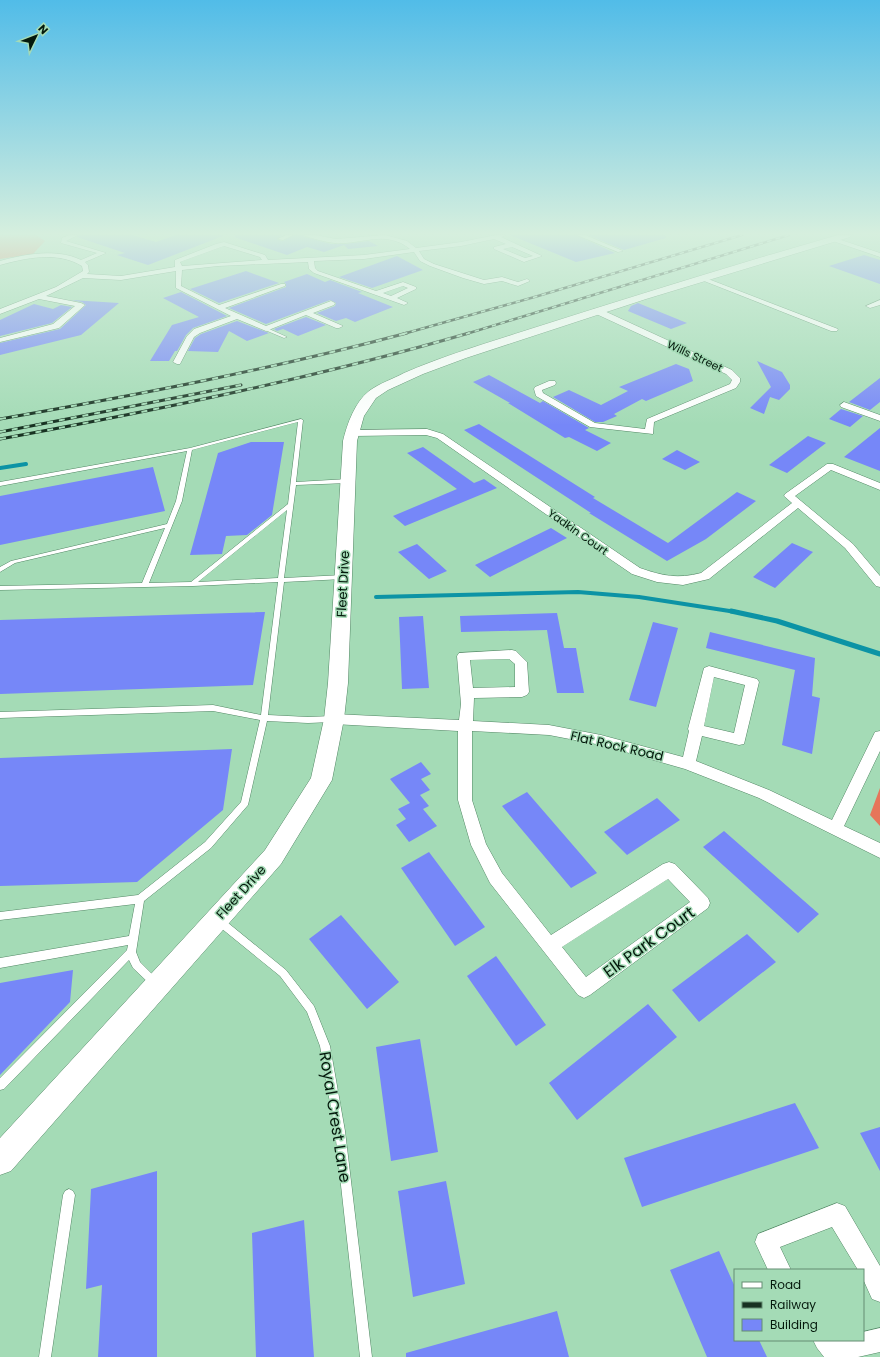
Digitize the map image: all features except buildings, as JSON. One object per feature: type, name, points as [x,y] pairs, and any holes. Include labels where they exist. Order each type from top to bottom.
[{"type":"street","points":[[0,312],[35,298]]},
{"type":"street","points":[[0,340],[56,326],[80,305],[45,298]]},
{"type":"street","points":[[200,298],[266,329],[332,303]]},
{"type":"street","points":[[219,308],[246,298]]},
{"type":"street","points":[[393,298],[404,304]]},
{"type":"street","name":"Fleet Drive","points":[[0,1160],[273,857],[321,780],[334,719],[338,683],[352,433],[362,409],[369,399],[380,390],[398,381],[452,358],[637,298]]},
{"type":"street","points":[[754,298],[834,329]]},
{"type":"street","points":[[870,306],[880,302]]},
{"type":"street","name":"Wills Street","points":[[552,383],[538,389],[539,394],[593,425],[650,432],[650,421],[733,386],[736,382],[736,379],[729,372],[597,311]]},
{"type":"street","points":[[307,313],[339,326]]},
{"type":"street","points":[[177,362],[191,336],[197,331],[237,316]]},
{"type":"street","points":[[844,405],[880,418]]},
{"type":"street","name":"Yadkin Court","points":[[352,433],[427,432],[440,436],[636,571],[657,578],[683,581],[705,576],[791,507],[793,500],[830,466],[880,487]]},
{"type":"street","points":[[793,500],[849,546],[880,583]]},
{"type":"street","name":"Elk Park Court","points":[[466,693],[522,692],[521,662],[512,654],[463,656],[466,693],[468,704],[465,726],[465,800],[479,845],[496,878],[584,989],[702,903],[669,869],[550,945]]},
{"type":"street","points":[[688,764],[695,729],[709,671],[752,682],[739,740],[695,729]]},
{"type":"street","name":"Flat Rock Road","points":[[334,719],[549,730],[601,740],[688,764],[764,794],[880,851]]},
{"type":"street","points":[[835,829],[880,736]]},
{"type":"street","points":[[780,1269],[766,1242],[837,1214],[873,1275],[880,1291]]},
{"type":"street","points":[[826,1341],[834,1350],[880,1340]]},
{"type":"lane","points":[[266,329],[285,337]]},
{"type":"lane","points":[[0,484],[190,449],[301,420],[264,718],[245,803],[208,845],[140,899],[0,916]]},
{"type":"lane","points":[[145,584],[178,501],[190,449]]},
{"type":"lane","points":[[293,484],[349,480]]},
{"type":"lane","points":[[193,584],[290,506]]},
{"type":"lane","points":[[0,570],[13,562],[169,525]]},
{"type":"lane","points":[[0,588],[193,584],[344,577]]},
{"type":"lane","points":[[0,715],[214,708],[264,718],[308,720],[334,719]]},
{"type":"lane","points":[[140,899],[131,952],[136,965],[158,986]]},
{"type":"lane","name":"Royal Crest Lane","points":[[217,919],[284,973],[311,1009],[325,1046],[340,1131],[366,1357]]},
{"type":"lane","points":[[0,963],[132,940]]},
{"type":"lane","points":[[0,1085],[131,952]]},
{"type":"lane","points":[[45,1357],[69,1195]]},
{"type":"shaded area","points":[[880,788],[880,826],[870,815]]},
{"type":"waterway","points":[[0,468],[26,464]]},
{"type":"waterway","points":[[376,597],[578,592],[639,597],[735,612]]},
{"type":"waterway","points":[[735,612],[777,621],[880,654]]},
{"type":"railway","points":[[403,334],[530,298]]},
{"type":"railway","points":[[466,334],[582,298]]},
{"type":"railway","points":[[0,419],[255,370],[407,333]]},
{"type":"railway","points":[[0,439],[118,417],[295,379],[469,333]]},
{"type":"railway","points":[[0,432],[241,385]]}]
